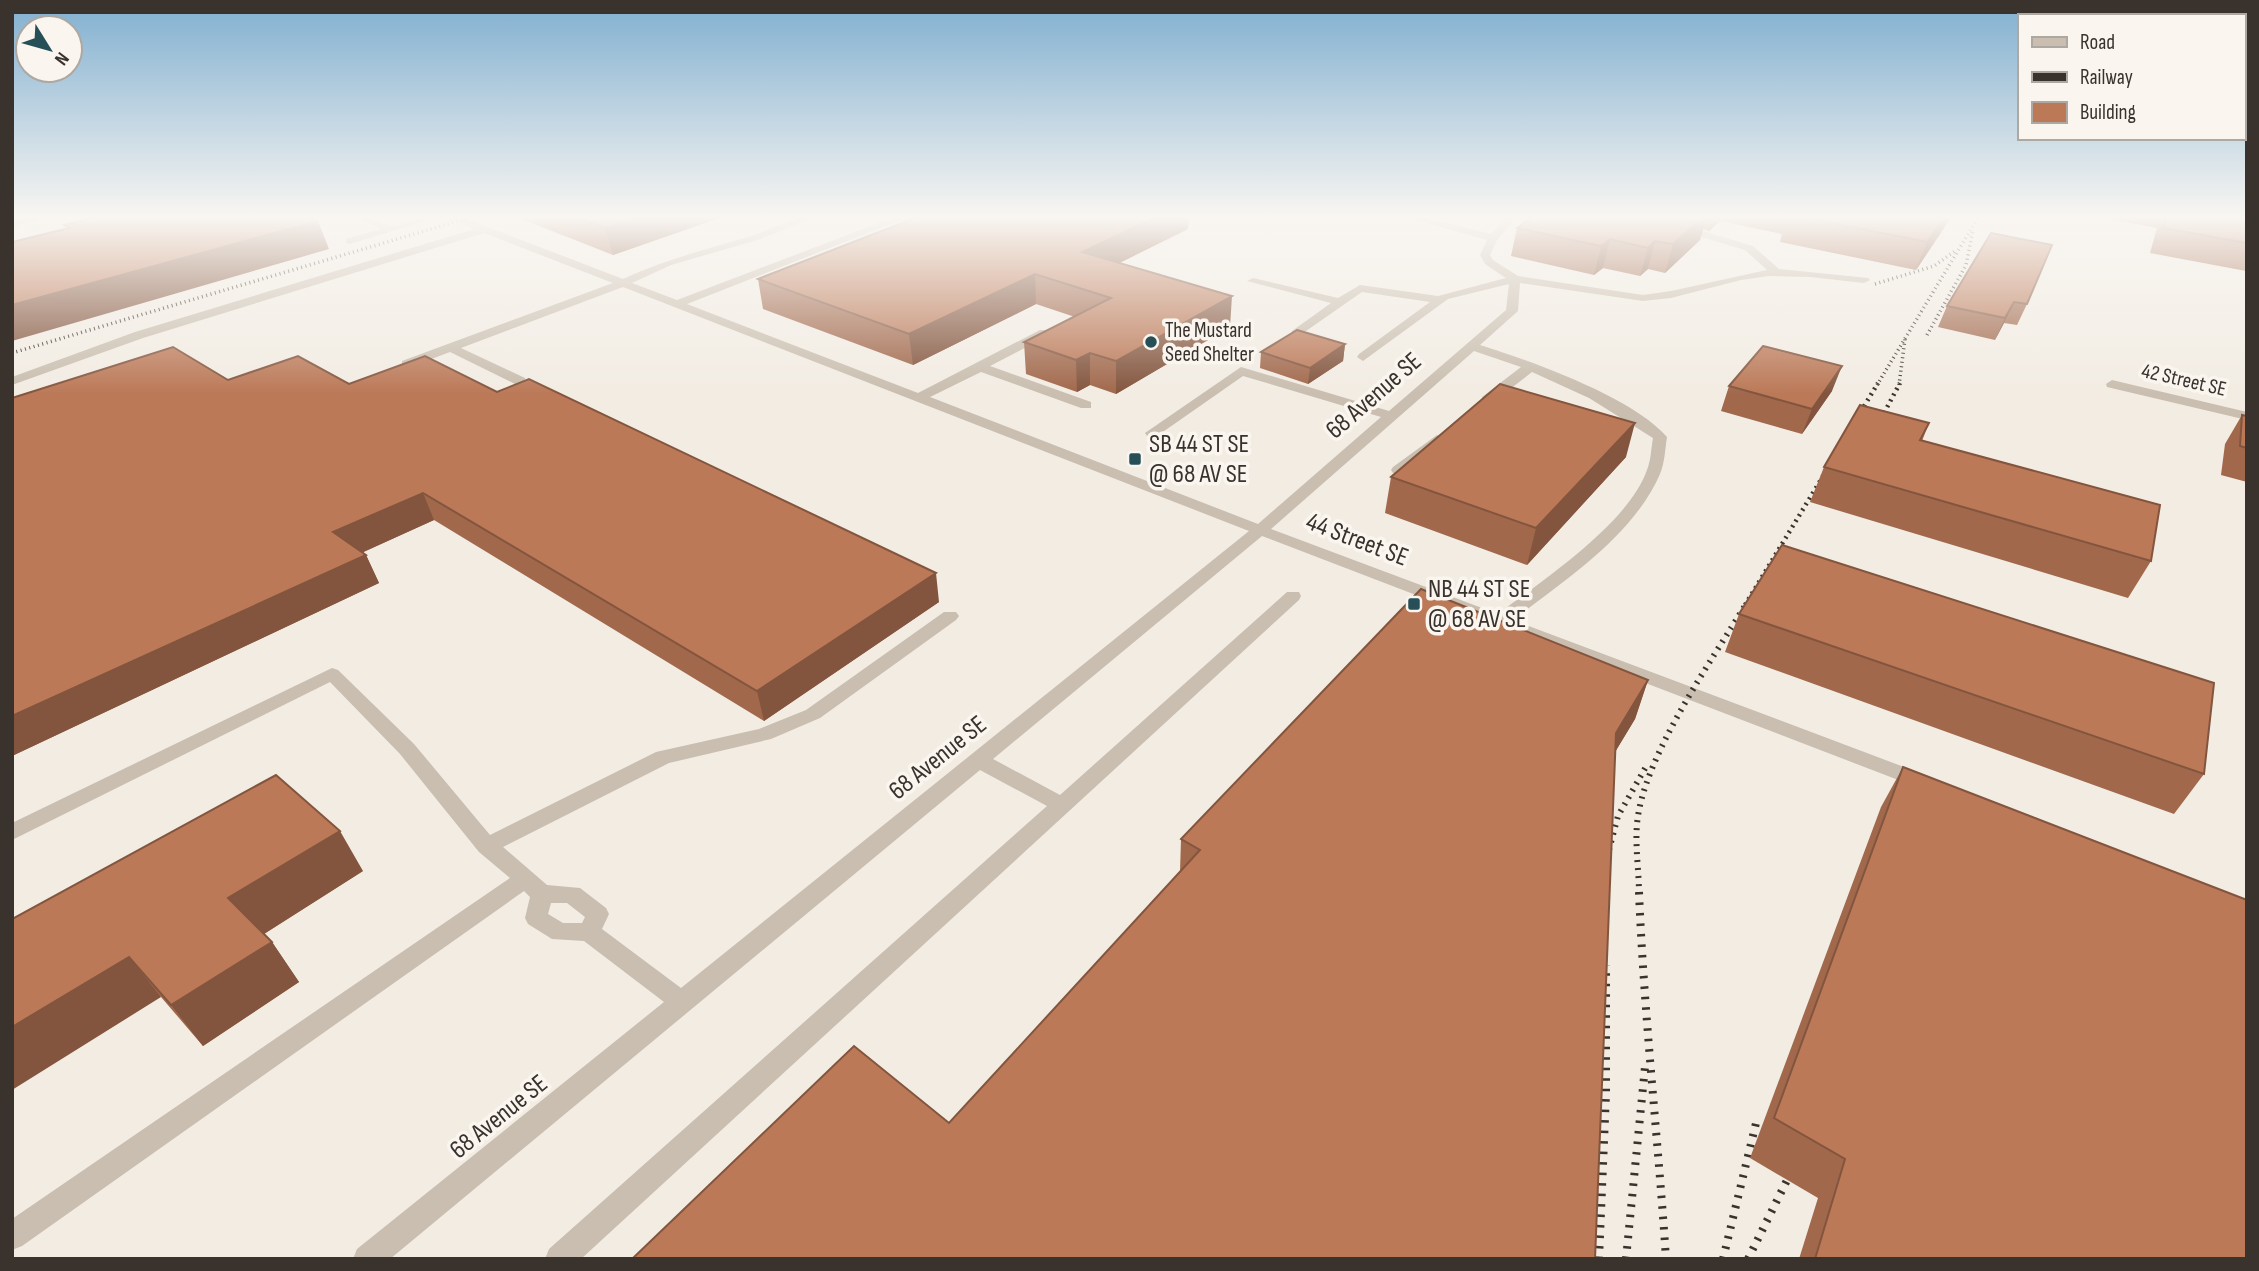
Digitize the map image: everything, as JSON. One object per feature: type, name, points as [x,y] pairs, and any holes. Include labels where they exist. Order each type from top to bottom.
[{"type":"street","points":[[12,381],[35,379],[139,335],[334,275]]},
{"type":"street","name":"44 Street SE","points":[[603,275],[1260,530],[1937,788]]},
{"type":"street","points":[[392,370],[640,275]]},
{"type":"street","points":[[677,304],[752,275]]},
{"type":"street","points":[[1509,275],[1515,279]]},
{"type":"street","points":[[1363,357],[1439,300],[1515,279],[1643,298],[1687,292],[1710,283],[1756,275]]},
{"type":"street","points":[[1812,275],[1864,280]]},
{"type":"street","name":"68 Avenue SE","points":[[367,1259],[1260,530],[1512,311],[1515,279]]},
{"type":"street","points":[[1253,281],[1340,302]]},
{"type":"street","points":[[1296,334],[1360,288],[1439,300]]},
{"type":"street","points":[[480,324],[497,331]]},
{"type":"street","points":[[918,398],[1058,326]]},
{"type":"street","points":[[1472,346],[1531,366],[1629,412],[1660,437],[1653,475],[1630,512],[1560,575],[1500,621]]},
{"type":"street","points":[[451,348],[520,380]]},
{"type":"street","points":[[1480,406],[1531,366]]},
{"type":"street","points":[[980,367],[1086,405]]},
{"type":"street","points":[[1152,433],[1241,370],[1391,416]]},
{"type":"street","name":"42 Street SE","points":[[2112,384],[2247,416]]},
{"type":"street","points":[[1398,470],[1449,430]]},
{"type":"street","points":[[559,1259],[1293,596]]},
{"type":"street","points":[[486,846],[663,757],[764,734],[813,714],[950,616]]},
{"type":"street","points":[[12,832],[332,674],[407,749],[486,846],[533,887],[572,894],[598,914],[589,932]]},
{"type":"street","points":[[978,760],[1062,805]]},
{"type":"street","points":[[533,887],[537,918],[560,932],[589,932],[682,1002]]},
{"type":"street","points":[[12,1236],[533,887]]},
{"type":"building","points":[[12,275],[120,275],[12,305]]},
{"type":"building","points":[[767,275],[1032,275],[909,334],[758,279]]},
{"type":"building","points":[[1039,275],[1161,275],[1232,296],[1116,361],[1090,353],[1076,360],[1024,342],[1111,298]]},
{"type":"building","points":[[1965,275],[2039,275],[2027,304],[2014,302],[2005,318],[1947,306]]},
{"type":"building","points":[[1297,330],[1345,344],[1310,368],[1261,352]]},
{"type":"building","points":[[1763,346],[1842,366],[1812,409],[1729,386]]},
{"type":"building","points":[[173,347],[228,380],[298,356],[349,384],[425,356],[497,392],[529,379],[936,573],[757,691],[423,493],[333,532],[366,555],[12,716],[12,398]]},
{"type":"building","points":[[1500,384],[1635,423],[1536,528],[1391,477]]},
{"type":"building","points":[[1860,405],[1929,423],[1920,440],[2160,505],[2151,561],[1824,467]]},
{"type":"building","points":[[2242,415],[2247,416],[2247,448],[2240,446]]},
{"type":"building","points":[[1782,545],[2214,683],[2204,774],[1739,614]]},
{"type":"building","points":[[1421,589],[1648,680],[1616,733],[1595,1259],[632,1259],[854,1046],[949,1123],[1200,850],[1181,839]]},
{"type":"building","points":[[1903,767],[2247,900],[2247,1259],[1815,1259],[1845,1159],[1774,1118]]},
{"type":"building","points":[[276,775],[340,831],[228,898],[272,942],[171,1005],[129,957],[12,1027],[12,919]]},
{"type":"railway","points":[[12,353],[275,275]]},
{"type":"railway","points":[[1875,284],[1903,275]]},
{"type":"railway","points":[[1877,385],[1943,275]]},
{"type":"railway","points":[[1927,335],[1960,275]]},
{"type":"railway","points":[[1899,385],[1905,339]]},
{"type":"railway","points":[[1854,423],[1878,383]]},
{"type":"railway","points":[[1875,430],[1899,385]]},
{"type":"railway","points":[[1745,605],[1828,468]]},
{"type":"railway","points":[[1639,894],[1637,824],[1642,798],[1652,770],[1681,711],[1746,604]]},
{"type":"railway","points":[[1609,850],[1618,816],[1647,765]]},
{"type":"railway","points":[[1639,892],[1666,1259]]},
{"type":"railway","points":[[1599,1259],[1606,1094],[1606,965]]},
{"type":"railway","points":[[1626,1259],[1645,1067]]},
{"type":"railway","points":[[1723,1259],[1757,1119]]},
{"type":"railway","points":[[1748,1259],[1796,1162]]},
{"type":"place","name":"The Mustard Seed Shelter","points":[[1151,342]]},
{"type":"place","name":"SB 44 ST SE @ 68 AV SE","points":[[1135,459]]},
{"type":"place","name":"NB 44 ST SE @ 68 AV SE","points":[[1414,604]]}]
